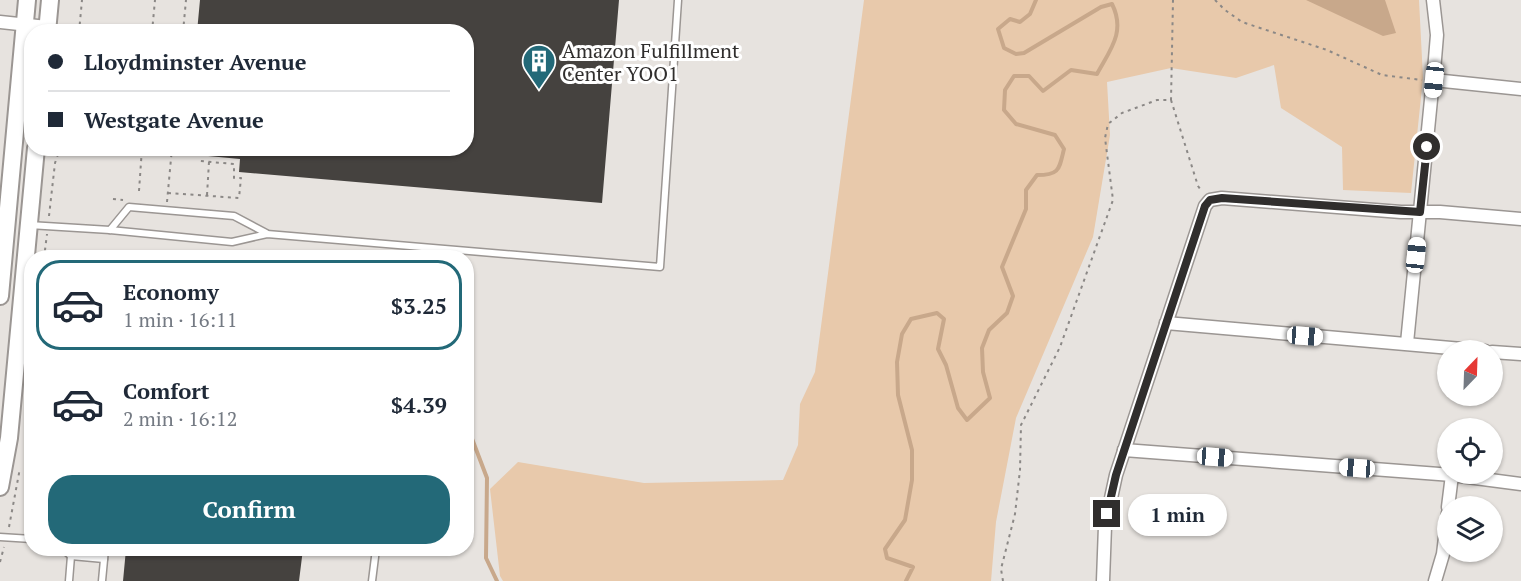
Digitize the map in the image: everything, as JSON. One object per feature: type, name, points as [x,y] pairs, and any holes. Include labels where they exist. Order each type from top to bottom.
[{"type":"main road","points":[[25,24],[27,0]]},
{"type":"main road","points":[[48,24],[50,0]]},
{"type":"main road","points":[[0,296],[24,36]]},
{"type":"main road","points":[[26,250],[35,156]]},
{"type":"main road","points":[[0,487],[9,438],[24,270]]},
{"type":"street","points":[[1407,343],[1434,80],[1437,35],[1433,0]]},
{"type":"street","points":[[0,22],[24,25]]},
{"type":"street","points":[[1434,80],[1521,89]]},
{"type":"street","points":[[1112,581],[1103,581],[1109,501],[1205,206],[1210,200],[1222,198],[1521,219]]},
{"type":"street","points":[[1166,323],[1437,346]]},
{"type":"street","points":[[1503,353],[1521,354]]},
{"type":"street","points":[[1124,450],[1437,474]]},
{"type":"street","points":[[1503,482],[1521,484]]},
{"type":"street","points":[[1435,581],[1441,562]]},
{"type":"lane","points":[[474,251],[660,267],[678,0]]},
{"type":"lane","points":[[110,230],[129,207],[234,216],[267,234]]},
{"type":"lane","points":[[28,225],[110,230],[232,242],[267,234],[458,250]]},
{"type":"lane","points":[[0,537],[24,538]]},
{"type":"lane","points":[[69,581],[70,556],[104,559]]},
{"type":"lane","points":[[102,581],[104,556]]},
{"type":"lane","points":[[372,581],[375,556]]},
{"type":"path","points":[[80,24],[82,0]]},
{"type":"path","points":[[153,24],[155,0]]},
{"type":"path","points":[[184,24],[186,0]]},
{"type":"path","points":[[1173,0],[1171,100],[1198,186],[1210,200]]},
{"type":"path","points":[[1215,0],[1224,10],[1242,22],[1327,50],[1382,75],[1434,80]]},
{"type":"path","points":[[1003,581],[1001,569],[1015,514],[1020,470],[1021,425],[1060,346],[1113,200],[1105,138],[1108,124],[1122,113],[1157,100],[1171,100]]},
{"type":"path","points":[[45,250],[57,156]]},
{"type":"path","points":[[139,191],[141,156]]},
{"type":"path","points":[[167,203],[171,156]]},
{"type":"path","points":[[168,193],[239,198],[241,178],[234,178],[234,164],[200,161]]},
{"type":"path","points":[[207,196],[209,162]]},
{"type":"path","points":[[113,199],[124,200]]},
{"type":"shaded area","points":[[864,0],[1419,0],[1423,78],[1411,193],[1343,190],[1342,147],[1281,108],[1274,65],[1236,78],[1171,68],[1107,82],[1110,135],[1093,237],[1016,418],[996,522],[991,581],[503,581],[500,576],[490,489],[518,462],[644,483],[783,480],[798,445],[800,404],[815,372]]},
{"type":"shaded area","points":[[1306,0],[1385,0],[1396,33],[1383,36]]},
{"type":"building","name":"Amazon Fulfillment Center YOO1","points":[[200,0],[619,0],[602,203],[239,172],[240,159],[208,156],[474,156],[474,24],[198,24]]},
{"type":"building","points":[[125,556],[302,556],[299,581],[123,581]]},
{"type":"waterway","points":[[906,581],[913,567],[887,558],[885,549],[905,520],[912,480],[912,450],[898,395],[897,362],[902,334],[911,319],[937,313],[944,319],[938,349],[946,365],[958,408],[967,420],[990,398],[983,372],[982,348],[989,330],[1007,313],[1013,296],[1002,267],[1026,209],[1026,190],[1037,175],[1050,174],[1057,170],[1064,149],[1055,135],[1016,124],[1004,110],[1005,90],[1014,76],[1029,76],[1043,91],[1071,70],[1097,74],[1111,49],[1117,32],[1116,14],[1112,4],[1101,7],[1024,53],[1016,54],[1004,48],[998,29],[1010,19],[1020,22],[1030,14],[1036,0]]},
{"type":"waterway","points":[[474,444],[487,478],[486,558],[497,581]]},
{"type":"place","name":"Amazon Fulfillment Center YOO1","points":[[539,90]]},
{"type":"route","points":[[1107,514],[1116,475],[1205,206],[1210,200],[1222,198],[1420,212],[1427,147]]}]
